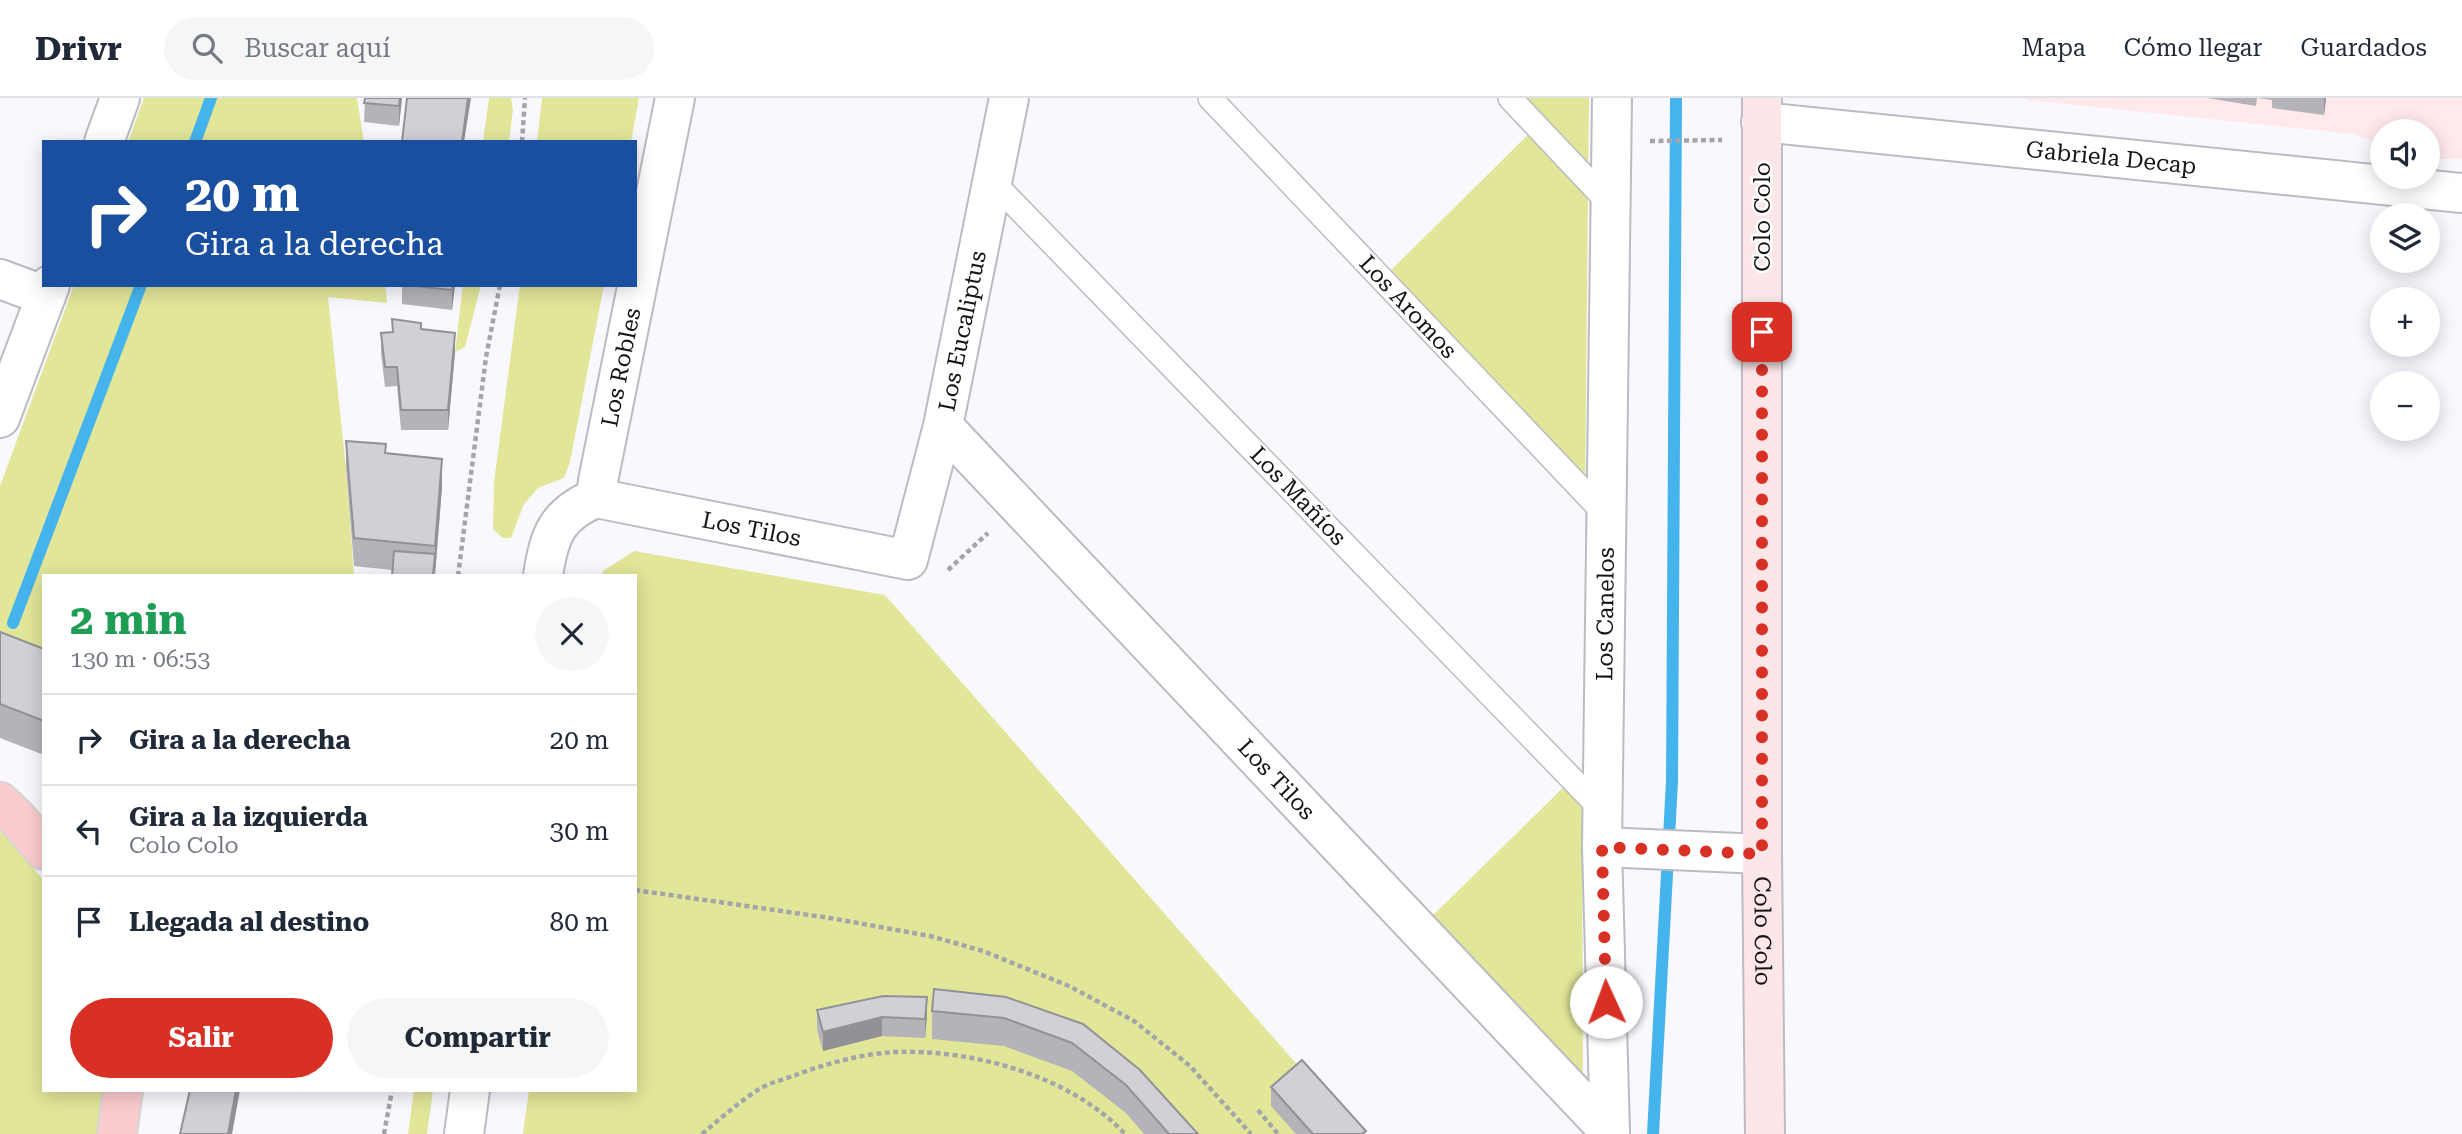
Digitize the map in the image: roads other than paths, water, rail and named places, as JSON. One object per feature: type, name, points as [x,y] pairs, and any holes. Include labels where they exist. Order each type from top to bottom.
[{"type":"main road","name":"Colo Colo","points":[[1761,110],[1765,1134]]},
{"type":"main road","points":[[0,802],[42,848]]},
{"type":"main road","points":[[117,1134],[122,1092]]},
{"type":"street","points":[[105,140],[120,98]]},
{"type":"street","name":"Los Robles","points":[[637,285],[675,98]]},
{"type":"street","name":"Los Eucaliptus","points":[[908,560],[943,426],[1009,98]]},
{"type":"street","name":"Los Canelos","points":[[1610,1132],[1602,828],[1612,98]]},
{"type":"street","name":"Gabriela Decap","points":[[1761,110],[2462,193]]},
{"type":"street","points":[[0,279],[48,291],[0,418]]},
{"type":"street","name":"Los Robles","points":[[596,498],[637,287]]},
{"type":"street","name":"Los Tilos","points":[[943,426],[1610,1132]]},
{"type":"street","points":[[543,574],[555,527],[580,505],[596,498]]},
{"type":"street","name":"Los Tilos","points":[[596,498],[908,560]]},
{"type":"street","points":[[1602,828],[1658,849],[1762,854]]},
{"type":"street","points":[[464,1134],[470,1092]]},
{"type":"lane","name":"Los Aromos","points":[[1210,98],[1606,515]]},
{"type":"lane","points":[[1510,98],[1610,204]]},
{"type":"lane","name":"Los Mañíos","points":[[993,182],[1602,828]]},
{"type":"waterway","points":[[196,140],[211,98]]},
{"type":"waterway","points":[[1653,1134],[1672,781],[1676,98]]},
{"type":"waterway","points":[[13,623],[140,287]]}]
